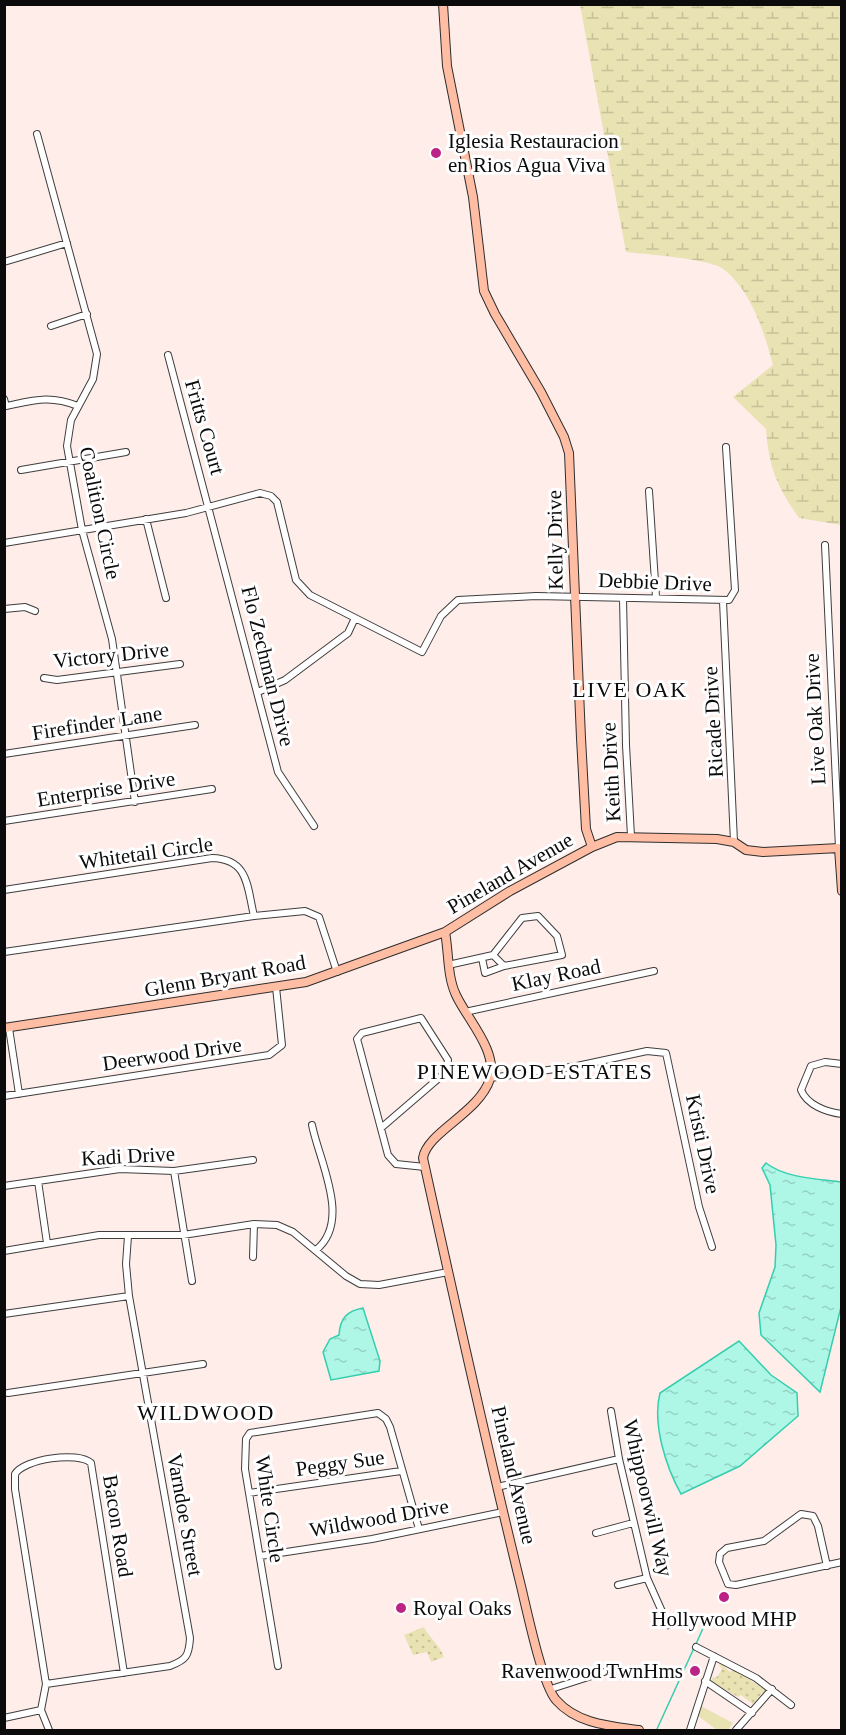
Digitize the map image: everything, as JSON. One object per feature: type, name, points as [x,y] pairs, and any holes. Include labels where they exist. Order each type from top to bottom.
[{"type":"street","name":"Kelly Drive","points":[[443,4],[447,66],[473,197],[484,291],[541,392],[568,449],[572,472],[575,596],[586,829],[592,847]]},
{"type":"street","name":"Coalition Circle","points":[[37,134],[95,344],[96,366],[93,379],[78,406],[68,431],[82,530],[112,639],[114,672],[135,802]]},
{"type":"street","points":[[4,261],[67,243]]},
{"type":"street","points":[[51,326],[87,314]]},
{"type":"street","name":"Fritts Court","points":[[168,355],[210,507]]},
{"type":"street","points":[[4,399],[6,406],[47,398],[58,398],[78,406]]},
{"type":"street","name":"Debbie Drive","points":[[355,618],[422,652],[441,616],[458,600],[575,596],[723,601],[733,597],[726,447]]},
{"type":"street","points":[[21,470],[126,452]]},
{"type":"street","points":[[649,491],[656,597]]},
{"type":"street","points":[[4,543],[210,507],[260,493],[271,495],[278,502],[296,580],[302,589],[355,618],[348,633],[285,680],[258,692]]},
{"type":"street","name":"Flo Zechman Drive","points":[[210,507],[279,772],[314,826]]},
{"type":"street","points":[[146,519],[166,598]]},
{"type":"street","name":"Live Oak Drive","points":[[825,545],[842,891]]},
{"type":"street","name":"Keith Drive","points":[[623,598],[626,745],[631,836]]},
{"type":"street","name":"Ricade Drive","points":[[723,601],[734,842]]},
{"type":"street","points":[[4,609],[25,606],[35,611]]},
{"type":"street","name":"Victory Drive","points":[[44,678],[57,680],[180,664]]},
{"type":"street","name":"Firefinder Lane","points":[[4,754],[195,725]]},
{"type":"street","name":"Enterprise Drive","points":[[4,821],[212,789]]},
{"type":"street","points":[[592,847],[617,837],[631,836],[734,842],[746,850],[763,852],[839,848]]},
{"type":"street","name":"Pineland Avenue","points":[[592,847],[503,895],[446,932],[452,987],[484,1046],[489,1059],[490,1078],[476,1103],[426,1145],[423,1158],[497,1488],[534,1638],[550,1689],[558,1702],[581,1718],[639,1731]]},
{"type":"street","name":"Whitetail Circle","points":[[4,890],[212,858],[225,859],[235,863],[245,876],[254,916]]},
{"type":"street","points":[[4,952],[254,916],[305,911],[319,917],[337,972]]},
{"type":"street","points":[[448,965],[493,955],[522,918],[538,916],[556,936],[562,955],[504,966],[485,973],[482,958]]},
{"type":"street","name":"Glenn Bryant Road","points":[[7,1028],[306,982],[446,932]]},
{"type":"street","points":[[493,955],[504,966]]},
{"type":"street","name":"Klay Road","points":[[465,1012],[654,971]]},
{"type":"street","name":"Deerwood Drive","points":[[4,1096],[269,1055],[282,1045],[276,987]]},
{"type":"street","points":[[381,1128],[446,1072],[448,1060],[421,1018],[362,1033],[357,1039],[381,1128],[391,1160],[396,1164],[425,1167]]},
{"type":"street","points":[[7,1028],[19,1094]]},
{"type":"street","name":"Kristi Drive","points":[[490,1078],[546,1071],[647,1051],[660,1050],[668,1056],[699,1207],[712,1247]]},
{"type":"street","points":[[842,1064],[825,1062],[811,1066],[801,1090],[804,1098],[816,1106],[842,1114]]},
{"type":"street","points":[[312,1125],[328,1183],[333,1221],[332,1230],[323,1245],[316,1250]]},
{"type":"street","name":"Kadi Drive","points":[[4,1186],[120,1169],[174,1171],[253,1160]]},
{"type":"street","points":[[174,1171],[192,1281]]},
{"type":"street","points":[[38,1181],[48,1243]]},
{"type":"street","points":[[253,1257],[254,1224]]},
{"type":"street","points":[[4,1251],[99,1235],[183,1234],[254,1224],[277,1225],[292,1232],[346,1276],[360,1284],[379,1285],[448,1272]]},
{"type":"street","name":"Varndoe Street","points":[[46,1684],[170,1666],[184,1660],[189,1654],[190,1638],[129,1296],[126,1264],[128,1236]]},
{"type":"street","points":[[4,1314],[129,1296]]},
{"type":"street","points":[[8,1393],[202,1364]]},
{"type":"street","name":"Whippoorwill Way","points":[[611,1412],[619,1459],[647,1578],[668,1625]]},
{"type":"street","name":"White Circle","points":[[278,1666],[249,1492],[244,1449],[246,1438],[250,1433],[378,1413],[386,1419],[419,1529]]},
{"type":"street","name":"Bacon Road","points":[[46,1684],[15,1489],[15,1474],[26,1464],[51,1460],[76,1457],[86,1458],[91,1463],[124,1673]]},
{"type":"street","points":[[497,1488],[619,1459]]},
{"type":"street","name":"Peggy Sue","points":[[249,1492],[401,1470]]},
{"type":"street","name":"Wildwood Drive","points":[[260,1556],[503,1512]]},
{"type":"street","points":[[827,1566],[818,1526],[813,1516],[801,1514],[764,1541],[727,1548],[720,1554],[719,1562],[728,1584],[736,1585],[827,1566],[842,1562]]},
{"type":"street","points":[[596,1533],[633,1522]]},
{"type":"street","points":[[618,1585],[647,1578]]},
{"type":"street","points":[[696,1647],[756,1677],[791,1705]]},
{"type":"street","points":[[690,1731],[714,1656]]},
{"type":"street","points":[[550,1689],[604,1672]]},
{"type":"street","points":[[705,1681],[752,1713]]},
{"type":"street","points":[[46,1684],[41,1710],[49,1731]]},
{"type":"street","points":[[736,1731],[772,1689]]},
{"type":"street","points":[[4,1718],[41,1710]]},
{"type":"green space","points":[[580,5],[841,5],[841,525],[799,518],[775,476],[769,455],[766,429],[733,397],[773,365],[761,325],[749,299],[741,288],[722,268],[715,265],[676,257],[626,252]]},
{"type":"green space","points":[[424,1627],[444,1657],[431,1662],[427,1652],[413,1655],[404,1635]]},
{"type":"green space","points":[[721,1663],[730,1672],[733,1669],[767,1691],[766,1695],[762,1693],[753,1704],[741,1695],[738,1697],[712,1682],[712,1678],[717,1677],[722,1669],[719,1665]]},
{"type":"green space","points":[[701,1706],[733,1723],[728,1730],[717,1730],[697,1715]]},
{"type":"water","points":[[766,1163],[792,1175],[841,1182],[841,1307],[820,1392],[761,1335],[759,1313],[775,1267],[776,1245],[770,1185],[762,1168]]},
{"type":"water","points":[[363,1308],[380,1361],[379,1371],[331,1380],[323,1352],[330,1339],[339,1335],[345,1316]]},
{"type":"water","points":[[739,1341],[771,1375],[797,1393],[798,1416],[740,1466],[681,1494],[670,1471],[659,1431],[660,1393]]},
{"type":"waterway","points":[[696,1644],[708,1617]]},
{"type":"waterway","points":[[657,1729],[694,1648]]},
{"type":"place","name":"Iglesia Restauracion en Rios Agua Viva","points":[[436,153]]},
{"type":"place","name":"Hollywood MHP","points":[[724,1597]]},
{"type":"place","name":"Royal Oaks","points":[[401,1608]]},
{"type":"place","name":"Ravenwood TwnHms","points":[[695,1671]]},
{"type":"district","name":"LIVE OAK","points":[[630,689]]},
{"type":"district","name":"PINEWOOD ESTATES","points":[[535,1071]]},
{"type":"district","name":"WILDWOOD","points":[[206,1412]]}]
